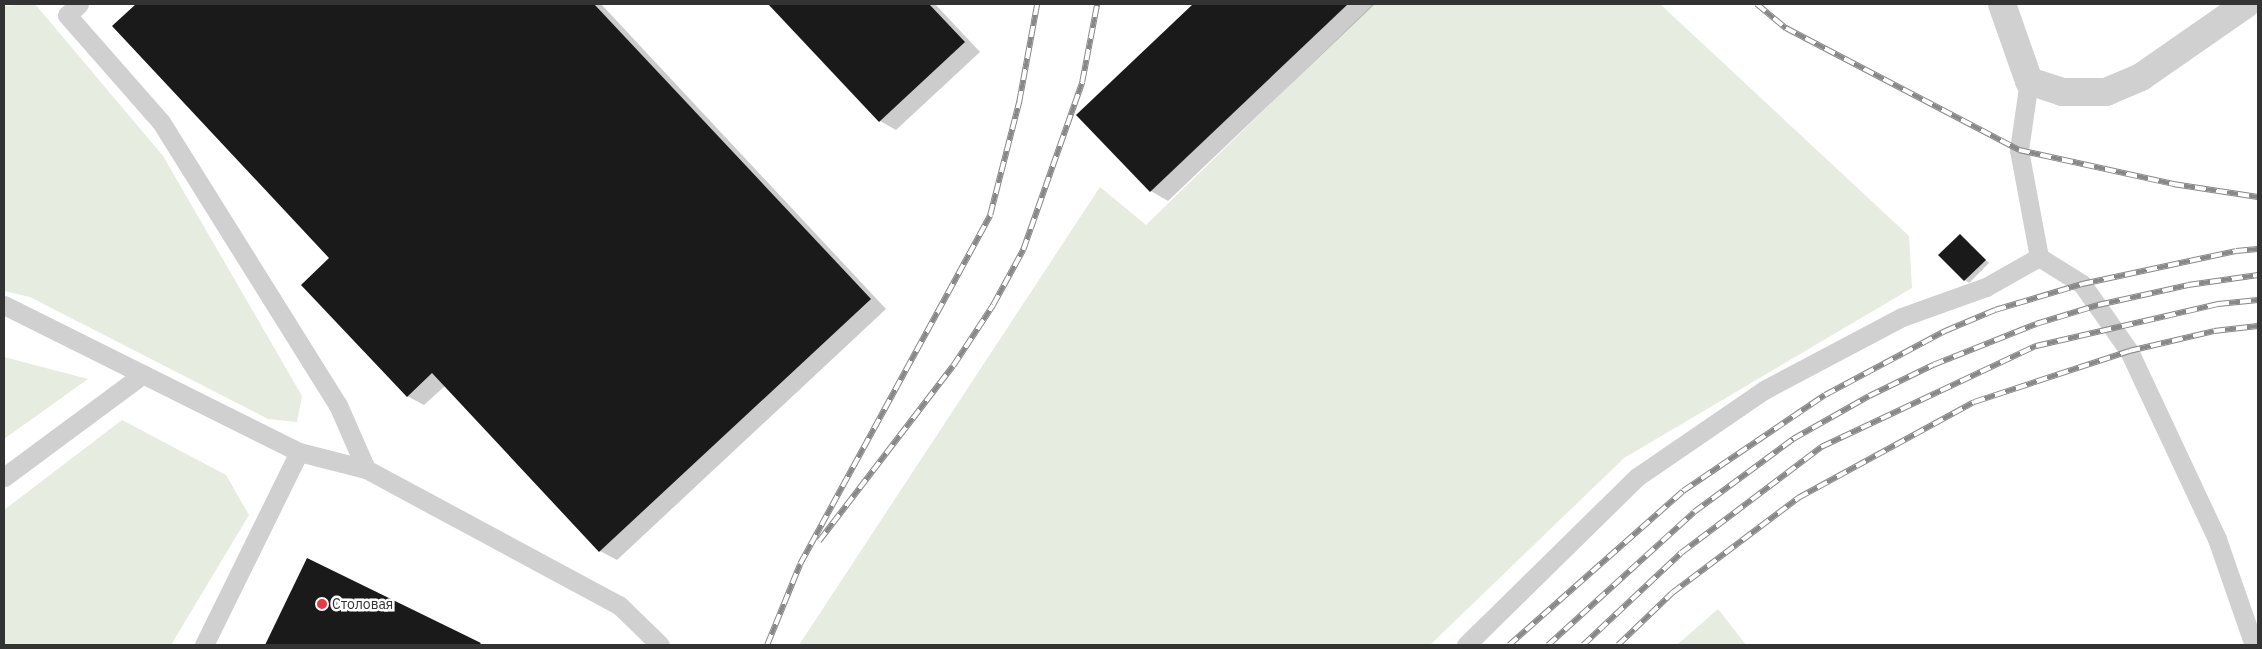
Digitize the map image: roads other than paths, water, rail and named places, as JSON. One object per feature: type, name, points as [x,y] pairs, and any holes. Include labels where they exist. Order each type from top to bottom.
[{"type":"street","points":[[2002,4],[2029,81],[2062,92],[2106,92],[2141,77],[2246,4]]},
{"type":"lane","points":[[79,4],[67,16],[161,122],[338,405],[366,469]]},
{"type":"lane","points":[[2029,81],[2019,150],[2039,257],[2082,284],[2129,351],[2217,539],[2254,645]]},
{"type":"lane","points":[[1466,645],[1637,477],[1764,390],[1902,317],[1986,287],[2039,257]]},
{"type":"lane","points":[[4,305],[299,452],[366,469],[619,605],[660,645]]},
{"type":"lane","points":[[4,477],[142,374]]},
{"type":"lane","points":[[204,645],[299,452]]},
{"type":"railway","points":[[767,645],[800,564],[990,215],[1019,102],[1037,4]]},
{"type":"railway","points":[[819,541],[953,366],[993,305],[1023,250],[1082,82],[1097,4]]},
{"type":"railway","points":[[1757,4],[1786,28],[2019,150],[2173,184],[2258,197]]},
{"type":"railway","points":[[1509,645],[1683,491],[1825,395],[1945,331],[1995,310],[2082,284],[2236,251],[2258,249]]},
{"type":"railway","points":[[1548,645],[1694,512],[1793,439],[1869,396],[1933,365],[2036,324],[2098,305],[2188,285],[2258,275]]},
{"type":"railway","points":[[1583,645],[1681,553],[1821,447],[2036,346],[2218,304],[2258,300]]},
{"type":"railway","points":[[1618,645],[1672,593],[1798,498],[1974,402],[2129,351],[2214,331],[2258,326]]},
{"type":"place","name":"Столовая","points":[[322,604]]}]
